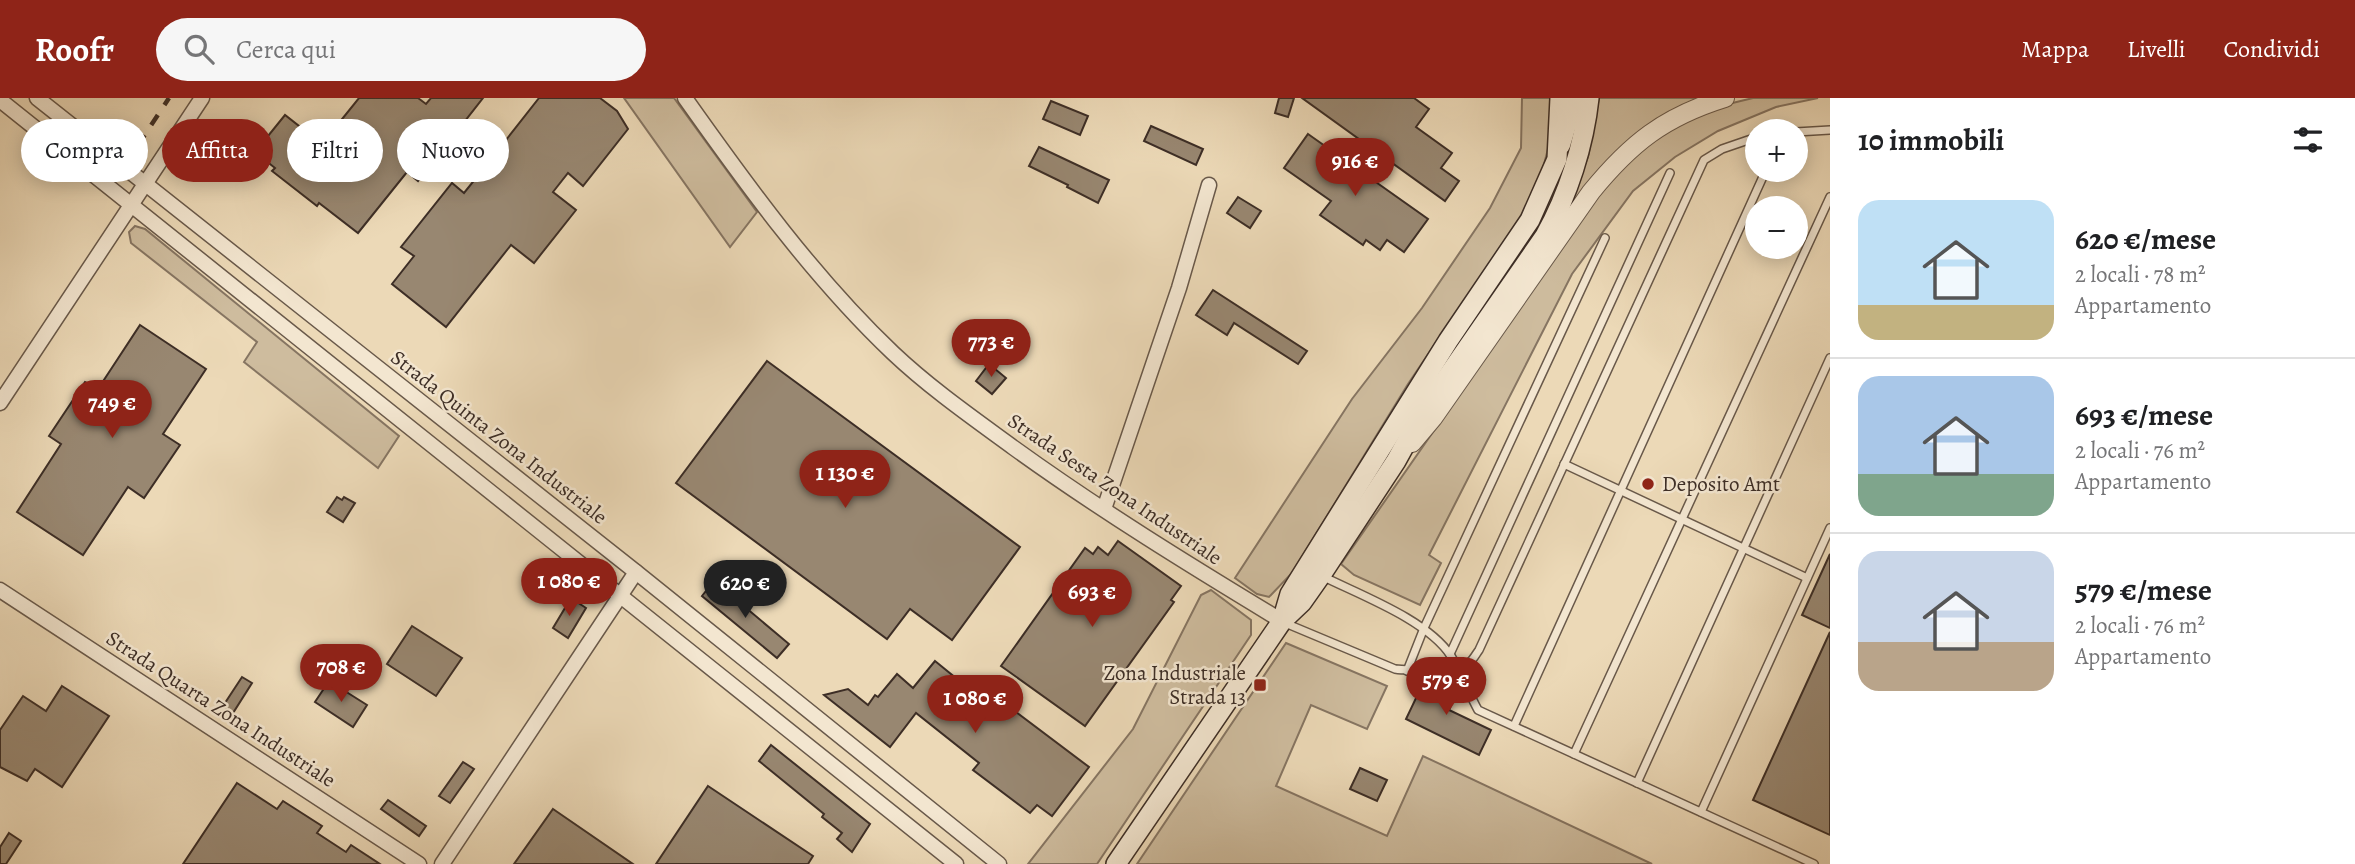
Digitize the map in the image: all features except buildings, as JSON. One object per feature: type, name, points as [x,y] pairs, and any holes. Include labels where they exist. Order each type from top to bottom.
[{"type":"main road","points":[[1282,621],[1290,594],[1440,352],[1530,220],[1557,159],[1560,98]]},
{"type":"main road","points":[[1116,864],[1282,621],[1302,602],[1321,575],[1396,461],[1423,412],[1545,236],[1555,218],[1574,168],[1589,98]]},
{"type":"street","name":"Strada Quinta Zona Industriale","points":[[37,98],[636,572],[999,864]]},
{"type":"street","points":[[0,403],[202,98]]},
{"type":"street","name":"Strada Sesta Zona Industriale","points":[[685,98],[812,267],[886,346],[960,409],[1057,479],[1282,621]]},
{"type":"street","points":[[1557,159],[1575,98]]},
{"type":"street","points":[[1396,461],[1433,418],[1591,192],[1615,164],[1651,131],[1683,114],[1725,98]]},
{"type":"street","points":[[0,100],[956,864]]},
{"type":"street","points":[[1104,509],[1179,288],[1209,185]]},
{"type":"street","points":[[539,530],[556,509]]},
{"type":"street","points":[[442,864],[636,572]]},
{"type":"street","name":"Strada Quarta Zona Industriale","points":[[0,590],[419,864]]},
{"type":"lane","points":[[1808,131],[1830,130]]},
{"type":"lane","points":[[1282,621],[1395,669],[1407,671],[1468,663],[1479,650],[1704,160],[1722,149],[1745,141]]},
{"type":"lane","points":[[1450,654],[1670,173]]},
{"type":"lane","points":[[1514,726],[1761,182]]},
{"type":"lane","points":[[1574,754],[1830,197]]},
{"type":"lane","points":[[1407,671],[1424,628],[1605,238]]},
{"type":"lane","points":[[1637,783],[1830,358]]},
{"type":"lane","points":[[1564,464],[1807,578]]},
{"type":"lane","points":[[1701,812],[1830,528]]},
{"type":"lane","points":[[1321,575],[1424,628],[1450,654],[1478,710],[1814,864]]},
{"type":"shaded area","points":[[624,98],[674,98],[757,212],[730,247]]},
{"type":"shaded area","points":[[1522,98],[1555,98],[1551,137],[1539,184],[1520,218],[1408,384],[1292,573],[1269,597],[1257,594],[1235,578],[1352,399],[1422,308],[1490,208],[1521,148]]},
{"type":"shaded area","points":[[1599,98],[1705,98],[1695,101],[1560,225],[1588,157]]},
{"type":"shaded area","points":[[1753,98],[1818,98],[1776,107],[1718,131],[1675,157],[1633,191],[1572,274],[1429,555],[1441,563],[1420,605],[1354,575],[1341,564],[1608,181],[1649,140],[1716,107]]},
{"type":"shaded area","points":[[135,226],[145,229],[399,436],[378,468],[244,362],[257,342],[131,243],[129,232]]},
{"type":"shaded area","points":[[1211,590],[1251,620],[1251,635],[1097,864],[1028,864],[1133,729],[1201,595]]},
{"type":"shaded area","points":[[1286,643],[1387,686],[1367,729],[1311,705],[1276,786],[1387,836],[1423,756],[1652,864],[1137,864]]},
{"type":"railway","points":[[148,130],[169,98]]},
{"type":"place","name":"Deposito Amt","points":[[1648,484]]},
{"type":"place","name":"Zona Industriale Strada 13","points":[[1260,685]]}]
